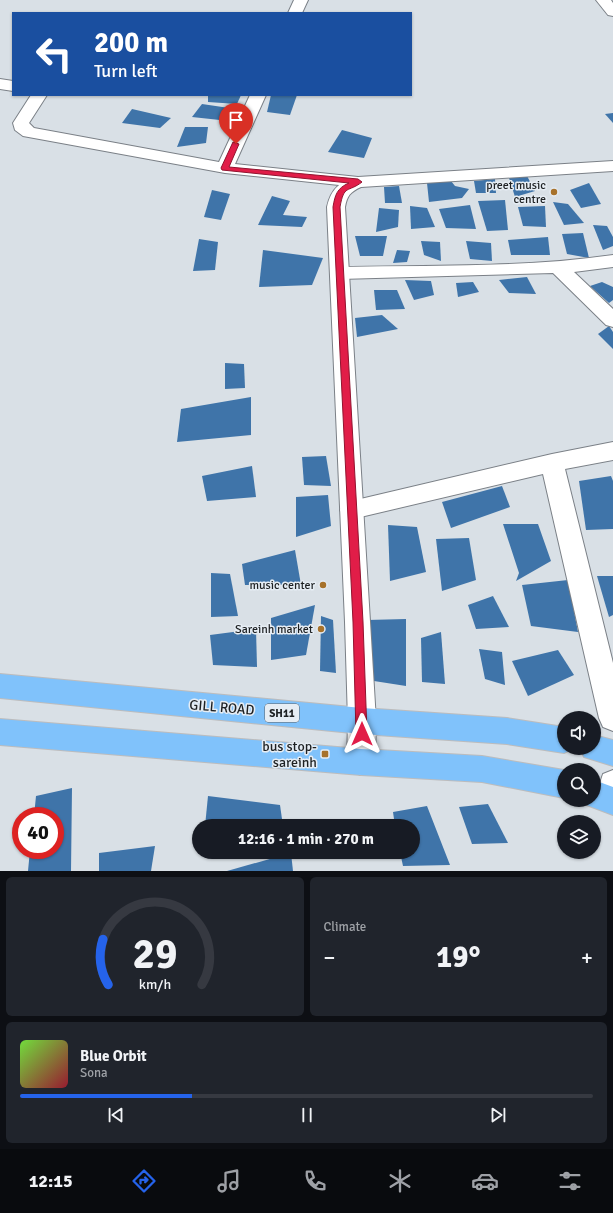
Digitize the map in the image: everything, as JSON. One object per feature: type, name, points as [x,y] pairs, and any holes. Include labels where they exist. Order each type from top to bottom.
[{"type":"main road","name":"GILL ROAD","points":[[0,686],[362,721],[507,731],[557,739]]},
{"type":"main road","points":[[0,732],[361,762],[482,769],[557,783]]},
{"type":"main road","points":[[601,750],[613,753]]},
{"type":"street","points":[[296,12],[301,0]]},
{"type":"street","points":[[0,84],[12,86]]},
{"type":"street","points":[[39,96],[21,123],[21,127],[29,132],[225,168],[358,182],[613,166]]},
{"type":"street","points":[[225,168],[258,96]]},
{"type":"street","points":[[358,182],[343,188],[338,196],[336,207],[362,721],[361,762]]},
{"type":"street","points":[[340,273],[558,267],[613,261]]},
{"type":"street","points":[[558,267],[613,320]]},
{"type":"street","points":[[352,510],[552,463],[613,451]]},
{"type":"street","points":[[552,463],[613,718]]},
{"type":"building","points":[[208,96],[241,96],[237,104],[208,102]]},
{"type":"building","points":[[271,96],[297,96],[290,115],[267,112]]},
{"type":"building","points":[[202,104],[236,109],[229,121],[192,117]]},
{"type":"building","points":[[132,109],[171,118],[160,128],[122,123]]},
{"type":"building","points":[[613,113],[613,123],[605,114]]},
{"type":"building","points":[[185,127],[208,127],[206,143],[177,147]]},
{"type":"building","points":[[342,130],[372,138],[364,158],[328,152]]},
{"type":"building","points":[[527,176],[535,191],[515,197],[509,178]]},
{"type":"building","points":[[495,179],[496,193],[476,193],[474,181]]},
{"type":"building","points":[[451,181],[455,186],[469,189],[462,198],[429,202],[427,183]]},
{"type":"building","points":[[589,183],[601,204],[581,208],[570,190]]},
{"type":"building","points":[[399,186],[402,203],[385,203],[384,187]]},
{"type":"building","points":[[212,190],[230,194],[221,220],[204,217]]},
{"type":"building","points":[[272,196],[290,201],[283,215],[307,217],[302,227],[258,225]]},
{"type":"building","points":[[505,200],[508,230],[487,231],[478,201]]},
{"type":"building","points":[[553,202],[568,204],[584,223],[564,225]]},
{"type":"building","points":[[470,205],[476,229],[446,228],[439,209]]},
{"type":"building","points":[[410,206],[427,208],[435,227],[411,229]]},
{"type":"building","points":[[545,206],[546,227],[523,226],[518,207]]},
{"type":"building","points":[[379,208],[399,210],[398,227],[376,232]]},
{"type":"building","points":[[593,225],[607,226],[613,237],[613,246],[603,250]]},
{"type":"building","points":[[583,233],[589,258],[567,254],[562,234]]},
{"type":"building","points":[[355,236],[387,236],[383,256],[360,256]]},
{"type":"building","points":[[548,237],[550,255],[511,255],[508,240]]},
{"type":"building","points":[[199,239],[218,242],[215,270],[193,271]]},
{"type":"building","points":[[421,241],[440,242],[441,261],[424,255]]},
{"type":"building","points":[[466,241],[491,243],[492,261],[470,259]]},
{"type":"building","points":[[263,250],[323,258],[312,285],[259,287]]},
{"type":"building","points":[[397,250],[410,251],[407,262],[393,263]]},
{"type":"building","points":[[527,277],[536,294],[509,293],[499,280]]},
{"type":"building","points":[[405,280],[431,281],[434,295],[414,300]]},
{"type":"building","points":[[473,282],[479,292],[458,297],[456,283]]},
{"type":"building","points":[[602,282],[613,287],[613,300],[609,303],[590,286]]},
{"type":"building","points":[[374,290],[397,290],[405,309],[376,310]]},
{"type":"building","points":[[382,315],[398,329],[357,337],[355,318]]},
{"type":"building","points":[[609,326],[613,332],[613,349],[598,334]]},
{"type":"building","points":[[225,363],[244,364],[245,388],[225,389]]},
{"type":"building","points":[[251,397],[251,435],[177,442],[181,409]]},
{"type":"building","points":[[326,456],[331,486],[304,485],[302,457]]},
{"type":"building","points":[[252,466],[256,497],[207,501],[202,476]]},
{"type":"building","points":[[611,476],[613,481],[613,529],[586,530],[579,481]]},
{"type":"building","points":[[502,486],[510,507],[451,528],[442,502]]},
{"type":"building","points":[[328,495],[331,526],[296,537],[296,497]]},
{"type":"building","points":[[503,524],[538,524],[551,561],[516,581],[519,573]]},
{"type":"building","points":[[388,525],[417,527],[426,572],[390,581]]},
{"type":"building","points":[[469,538],[476,580],[442,591],[436,539]]},
{"type":"building","points":[[295,550],[301,585],[245,585],[242,564]]},
{"type":"building","points":[[211,573],[230,574],[238,616],[211,617]]},
{"type":"building","points":[[597,576],[613,576],[613,615],[609,617]]},
{"type":"building","points":[[568,580],[578,632],[531,626],[522,585]]},
{"type":"building","points":[[493,596],[509,627],[476,629],[468,605]]},
{"type":"building","points":[[315,605],[306,655],[271,660],[271,618]]},
{"type":"building","points":[[321,616],[333,620],[336,673],[320,671]]},
{"type":"building","points":[[406,619],[406,686],[374,681],[367,620]]},
{"type":"building","points":[[256,629],[257,667],[213,665],[210,635]]},
{"type":"building","points":[[441,632],[445,684],[422,682],[421,638]]},
{"type":"building","points":[[479,649],[502,652],[505,685],[485,679]]},
{"type":"building","points":[[558,650],[574,675],[528,696],[512,661]]},
{"type":"building","points":[[72,788],[71,871],[28,871],[29,859],[64,859],[64,807],[35,807],[36,796]]},
{"type":"building","points":[[208,796],[280,805],[282,819],[206,819]]},
{"type":"building","points":[[488,804],[508,843],[472,844],[459,807]]},
{"type":"building","points":[[427,806],[450,865],[403,866],[402,859],[420,859],[420,819],[394,819],[393,812]]},
{"type":"building","points":[[155,846],[151,871],[99,871],[99,853]]},
{"type":"building","points":[[270,859],[292,859],[293,871],[227,871]]},
{"type":"place","name":"preet music centre","points":[[554,192]]},
{"type":"place","name":"music center","points":[[323,585]]},
{"type":"place","name":"Sareinh market","points":[[321,629]]},
{"type":"place","name":"bus stop- sareinh","points":[[325,754]]},
{"type":"route","points":[[236,144],[225,168],[358,182],[343,188],[338,196],[336,207],[358,622],[362,734]]}]
